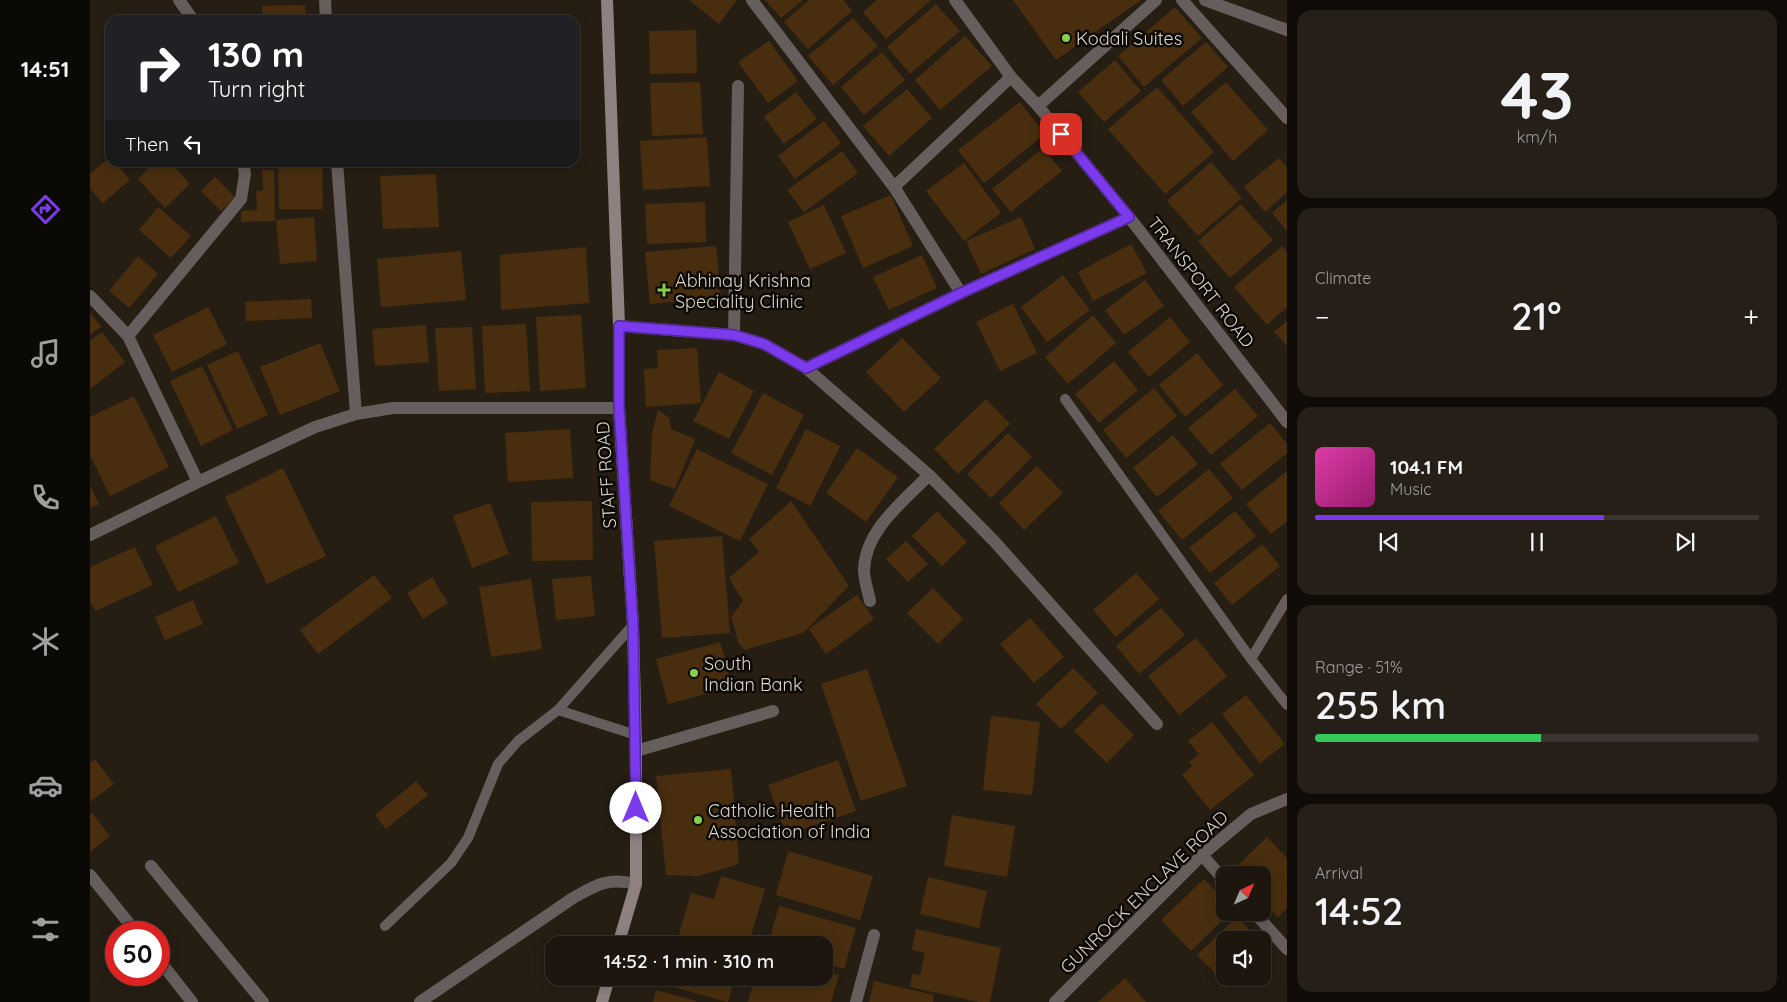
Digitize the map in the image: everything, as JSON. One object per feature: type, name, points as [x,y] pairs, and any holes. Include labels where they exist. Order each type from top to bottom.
[{"type":"main road","name":"STAFF ROAD","points":[[607,0],[619,326],[619,408],[633,625],[636,735],[636,884],[621,936]]},
{"type":"main road","points":[[602,1002],[607,986]]},
{"type":"street","points":[[179,0],[190,15]]},
{"type":"street","points":[[325,0],[326,15]]},
{"type":"street","points":[[752,0],[894,187],[961,293]]},
{"type":"street","name":"TRANSPORT ROAD","points":[[955,0],[1011,77],[1038,106],[1129,217],[1287,422]]},
{"type":"street","points":[[1038,106],[1156,0]]},
{"type":"street","points":[[1182,0],[1287,118]]},
{"type":"street","points":[[1205,0],[1287,30]]},
{"type":"street","points":[[894,187],[1011,77]]},
{"type":"street","points":[[734,335],[738,86]]},
{"type":"street","points":[[128,336],[242,199],[244,167]]},
{"type":"street","points":[[337,167],[356,414]]},
{"type":"street","points":[[806,368],[961,293],[1129,217]]},
{"type":"street","points":[[90,296],[128,336],[198,482]]},
{"type":"street","points":[[619,326],[734,335],[764,344],[806,368],[929,475],[994,541],[1157,724]]},
{"type":"street","points":[[90,535],[315,427],[356,414],[393,408],[619,408]]},
{"type":"street","points":[[870,601],[864,571],[866,555],[874,537],[882,524],[929,475]]},
{"type":"street","points":[[636,751],[772,711]]},
{"type":"street","name":"GUNROCK ENCLAVE ROAD","points":[[1055,1002],[1202,855],[1251,814],[1287,799]]},
{"type":"street","points":[[1202,855],[1216,871]]},
{"type":"street","points":[[151,866],[264,1002]]},
{"type":"street","points":[[90,875],[127,921]]},
{"type":"street","points":[[420,1002],[573,898],[598,884],[611,881],[636,884]]},
{"type":"street","points":[[1262,921],[1287,949]]},
{"type":"street","points":[[856,1002],[874,935]]},
{"type":"street","points":[[170,974],[192,1002]]},
{"type":"lane","points":[[1065,399],[1251,659],[1287,705]]},
{"type":"lane","points":[[1251,659],[1287,599]]},
{"type":"lane","points":[[385,926],[457,854],[468,838],[498,764],[518,741],[558,710],[633,625]]},
{"type":"lane","points":[[558,710],[636,735]]},
{"type":"building","points":[[689,0],[735,0],[736,1],[719,24]]},
{"type":"building","points":[[765,0],[803,0],[781,18]]},
{"type":"building","points":[[809,0],[843,0],[852,11],[808,49],[784,22]]},
{"type":"building","points":[[877,0],[931,0],[886,39],[863,12]]},
{"type":"building","points":[[1013,0],[1141,0],[1056,60]]},
{"type":"building","points":[[936,4],[960,31],[910,74],[887,47]]},
{"type":"building","points":[[305,5],[306,15],[263,15],[262,6]]},
{"type":"building","points":[[1175,7],[1202,38],[1144,87],[1118,56]]},
{"type":"building","points":[[853,18],[878,46],[833,85],[808,56]]},
{"type":"building","points":[[696,30],[697,73],[650,74],[649,31]]},
{"type":"building","points":[[965,36],[992,66],[940,110],[915,80]]},
{"type":"building","points":[[769,41],[798,81],[768,103],[738,62]]},
{"type":"building","points":[[1206,42],[1228,67],[1183,106],[1161,80]]},
{"type":"building","points":[[882,52],[905,80],[864,115],[841,87]]},
{"type":"building","points":[[1115,60],[1141,91],[1104,122],[1078,92]]},
{"type":"building","points":[[700,82],[703,134],[652,136],[650,83]]},
{"type":"building","points":[[1226,82],[1268,130],[1233,161],[1191,112]]},
{"type":"building","points":[[1157,87],[1214,152],[1165,194],[1108,129]]},
{"type":"building","points":[[907,89],[932,118],[889,156],[863,126]]},
{"type":"building","points":[[796,92],[817,119],[784,144],[764,117]]},
{"type":"building","points":[[1020,102],[1045,134],[984,183],[958,150]]},
{"type":"building","points":[[824,121],[841,143],[795,179],[778,156]]},
{"type":"building","points":[[707,137],[710,186],[643,190],[640,141]]},
{"type":"building","points":[[1043,148],[1062,171],[1011,212],[992,189]]},
{"type":"building","points":[[842,151],[858,173],[804,212],[787,190]]},
{"type":"building","points":[[1279,158],[1287,167],[1287,192],[1265,212],[1244,187]]},
{"type":"building","points":[[105,161],[105,167],[119,167],[130,180],[103,203],[90,189],[90,174]]},
{"type":"building","points":[[1211,162],[1242,198],[1198,236],[1167,201]]},
{"type":"building","points":[[964,163],[1001,213],[964,241],[926,191]]},
{"type":"building","points":[[150,167],[175,167],[190,184],[165,208],[138,179]]},
{"type":"building","points":[[278,167],[322,167],[323,209],[279,209]]},
{"type":"building","points":[[262,170],[274,170],[275,221],[241,222],[241,211],[257,210],[256,191],[263,190]]},
{"type":"building","points":[[436,174],[439,227],[383,229],[380,176]]},
{"type":"building","points":[[215,177],[235,197],[221,211],[201,191]]},
{"type":"building","points":[[891,195],[913,246],[863,268],[841,216]]},
{"type":"building","points":[[1287,200],[1287,231],[1272,213]]},
{"type":"building","points":[[705,202],[706,242],[647,244],[645,204]]},
{"type":"building","points":[[1241,204],[1273,240],[1230,278],[1198,241]]},
{"type":"building","points":[[824,205],[846,253],[810,269],[788,222]]},
{"type":"building","points":[[158,207],[191,236],[171,258],[139,230]]},
{"type":"building","points":[[314,217],[317,261],[280,264],[276,220]]},
{"type":"building","points":[[1021,217],[1035,249],[981,274],[966,241]]},
{"type":"building","points":[[1131,244],[1147,273],[1093,301],[1078,272]]},
{"type":"building","points":[[716,246],[721,297],[650,304],[645,252]]},
{"type":"building","points":[[1282,246],[1287,252],[1287,307],[1267,325],[1234,287]]},
{"type":"building","points":[[586,247],[589,303],[501,310],[500,255]]},
{"type":"building","points":[[461,251],[466,300],[381,307],[377,259]]},
{"type":"building","points":[[922,255],[937,288],[889,310],[873,277]]},
{"type":"building","points":[[138,256],[158,274],[129,308],[109,291]]},
{"type":"building","points":[[1063,275],[1090,310],[1047,342],[1021,307]]},
{"type":"building","points":[[1145,280],[1164,306],[1124,335],[1105,310]]},
{"type":"building","points":[[311,299],[312,318],[246,321],[245,302]]},
{"type":"building","points":[[1013,304],[1037,353],[1000,371],[976,322]]},
{"type":"building","points":[[208,307],[227,344],[172,372],[153,335]]},
{"type":"building","points":[[90,312],[101,327],[90,335]]},
{"type":"building","points":[[581,315],[586,388],[540,391],[536,317]]},
{"type":"building","points":[[1093,315],[1116,343],[1068,384],[1045,357]]},
{"type":"building","points":[[1170,317],[1190,342],[1149,377],[1128,352]]},
{"type":"building","points":[[1287,321],[1287,346],[1274,332]]},
{"type":"building","points":[[526,324],[530,391],[485,393],[482,326]]},
{"type":"building","points":[[426,325],[429,362],[375,366],[372,329]]},
{"type":"building","points":[[472,327],[476,389],[439,391],[435,328]]},
{"type":"building","points":[[102,332],[125,362],[90,389],[90,341]]},
{"type":"building","points":[[902,338],[941,378],[904,412],[866,372]]},
{"type":"building","points":[[320,343],[340,391],[280,415],[260,367]]},
{"type":"building","points":[[697,348],[701,403],[646,407],[644,369],[658,368],[657,350]]},
{"type":"building","points":[[238,351],[268,415],[237,429],[207,365]]},
{"type":"building","points":[[1197,353],[1223,385],[1185,417],[1159,385]]},
{"type":"building","points":[[1114,361],[1138,390],[1099,423],[1075,394]]},
{"type":"building","points":[[202,366],[233,430],[201,446],[170,381]]},
{"type":"building","points":[[719,372],[754,391],[729,439],[693,421]]},
{"type":"building","points":[[1154,388],[1177,416],[1126,458],[1103,430]]},
{"type":"building","points":[[1235,389],[1258,416],[1211,455],[1188,428]]},
{"type":"building","points":[[763,393],[804,415],[772,475],[731,453]]},
{"type":"building","points":[[134,396],[169,467],[110,496],[90,455],[90,417]]},
{"type":"building","points":[[986,399],[1010,424],[958,474],[934,449]]},
{"type":"building","points":[[658,410],[669,418],[671,429],[695,439],[675,489],[650,480],[652,433]]},
{"type":"building","points":[[1270,423],[1287,444],[1287,453],[1242,490],[1220,464]]},
{"type":"building","points":[[570,429],[573,478],[508,482],[505,433]]},
{"type":"building","points":[[806,429],[840,446],[810,506],[776,488]]},
{"type":"building","points":[[1008,433],[1032,457],[991,498],[967,474]]},
{"type":"building","points":[[1173,435],[1198,464],[1157,497],[1133,468]]},
{"type":"building","points":[[857,448],[898,477],[866,522],[826,493]]},
{"type":"building","points":[[697,449],[768,484],[740,541],[669,506]]},
{"type":"building","points":[[1037,466],[1063,493],[1024,530],[999,503]]},
{"type":"building","points":[[283,468],[326,556],[267,584],[225,497]]},
{"type":"building","points":[[1209,469],[1233,498],[1182,540],[1158,511]]},
{"type":"building","points":[[1287,471],[1287,521],[1271,534],[1246,504]]},
{"type":"building","points":[[90,485],[99,504],[90,508]]},
{"type":"building","points":[[592,501],[593,560],[532,561],[531,502]]},
{"type":"building","points":[[791,501],[849,586],[803,633],[745,650],[739,644],[731,617],[743,601],[729,578],[759,552],[749,539]]},
{"type":"building","points":[[490,503],[509,554],[472,568],[453,516]]},
{"type":"building","points":[[937,511],[967,542],[942,566],[912,536]]},
{"type":"building","points":[[1235,511],[1256,536],[1210,573],[1189,548]]},
{"type":"building","points":[[216,516],[239,563],[178,592],[155,546]]},
{"type":"building","points":[[722,536],[730,633],[662,638],[654,541]]},
{"type":"building","points":[[906,541],[928,564],[908,582],[886,559]]},
{"type":"building","points":[[1262,544],[1280,566],[1232,605],[1214,583]]},
{"type":"building","points":[[135,547],[153,585],[95,611],[90,601],[90,567]]},
{"type":"building","points":[[1136,573],[1159,599],[1116,637],[1093,610]]},
{"type":"building","points":[[374,575],[392,598],[318,654],[300,630]]},
{"type":"building","points":[[591,576],[595,616],[556,620],[552,579]]},
{"type":"building","points":[[432,577],[448,603],[423,619],[407,593]]},
{"type":"building","points":[[531,579],[542,649],[491,657],[479,587]]},
{"type":"building","points":[[933,588],[963,619],[938,644],[907,613]]},
{"type":"building","points":[[857,595],[874,619],[826,654],[809,629]]},
{"type":"building","points":[[193,600],[203,624],[165,640],[155,617]]},
{"type":"building","points":[[1161,608],[1185,635],[1139,674],[1116,646]]},
{"type":"building","points":[[1030,618],[1064,657],[1034,683],[1000,644]]},
{"type":"building","points":[[1196,638],[1227,676],[1179,715],[1148,676]]},
{"type":"building","name":"South Indian Bank","points":[[720,642],[733,687],[668,704],[656,659]]},
{"type":"building","points":[[1073,668],[1098,693],[1061,729],[1036,704]]},
{"type":"building","points":[[867,669],[907,786],[861,801],[821,684]]},
{"type":"building","points":[[1246,695],[1285,744],[1260,763],[1222,714]]},
{"type":"building","points":[[1102,703],[1134,735],[1107,763],[1074,731]]},
{"type":"building","points":[[991,716],[1040,722],[1032,795],[983,790]]},
{"type":"building","points":[[1212,722],[1254,775],[1210,810],[1182,775],[1192,766],[1189,762],[1199,754],[1188,741]]},
{"type":"building","points":[[95,759],[114,784],[90,802],[90,763]]},
{"type":"building","points":[[838,760],[856,811],[786,835],[768,785]]},
{"type":"building","name":"Catholic Health Association of India","points":[[731,769],[739,864],[699,876],[666,875],[656,776]]},
{"type":"building","points":[[416,781],[428,795],[386,829],[375,815]]},
{"type":"building","points":[[92,813],[110,836],[90,852],[90,815]]},
{"type":"building","points":[[952,815],[1015,826],[1007,877],[944,866]]},
{"type":"building","points":[[1267,837],[1287,858],[1287,908],[1278,917],[1271,910],[1271,866],[1237,866]]},
{"type":"building","points":[[788,851],[873,876],[860,920],[776,895]]},
{"type":"building","points":[[721,876],[765,889],[751,936],[686,936],[679,934],[691,893],[714,899]]},
{"type":"building","points":[[928,877],[987,891],[979,928],[920,914]]},
{"type":"building","points":[[1204,879],[1216,892],[1216,921],[1222,921],[1191,951],[1161,920]]},
{"type":"building","points":[[779,906],[856,928],[844,969],[833,966],[833,936],[771,936]]},
{"type":"building","points":[[1233,921],[1241,921],[1250,931],[1222,931]]},
{"type":"building","points":[[916,929],[1001,948],[990,1002],[979,1002],[910,987],[912,974],[920,975],[925,953],[912,950]]},
{"type":"building","points":[[1216,937],[1216,974],[1197,955]]},
{"type":"building","points":[[833,973],[839,975],[831,1002],[748,1002],[753,986],[833,986]]},
{"type":"building","points":[[1125,978],[1146,1002],[1098,1002]]},
{"type":"building","points":[[874,981],[934,995],[933,1002],[869,1002]]},
{"type":"building","points":[[670,986],[733,986],[728,1002]]},
{"type":"building","points":[[656,990],[696,1001],[696,1002],[653,1002]]},
{"type":"place","name":"Kodali Suites","points":[[1066,38]]},
{"type":"place","name":"Abhinay Krishna Speciality Clinic","points":[[664,290]]},
{"type":"place","name":"South Indian Bank","points":[[694,673]]},
{"type":"place","name":"Catholic Health Association of India","points":[[698,820]]},
{"type":"route","points":[[636,808],[633,625],[619,408],[619,326],[734,335],[764,344],[806,368],[961,293],[1129,217],[1061,134]]}]
